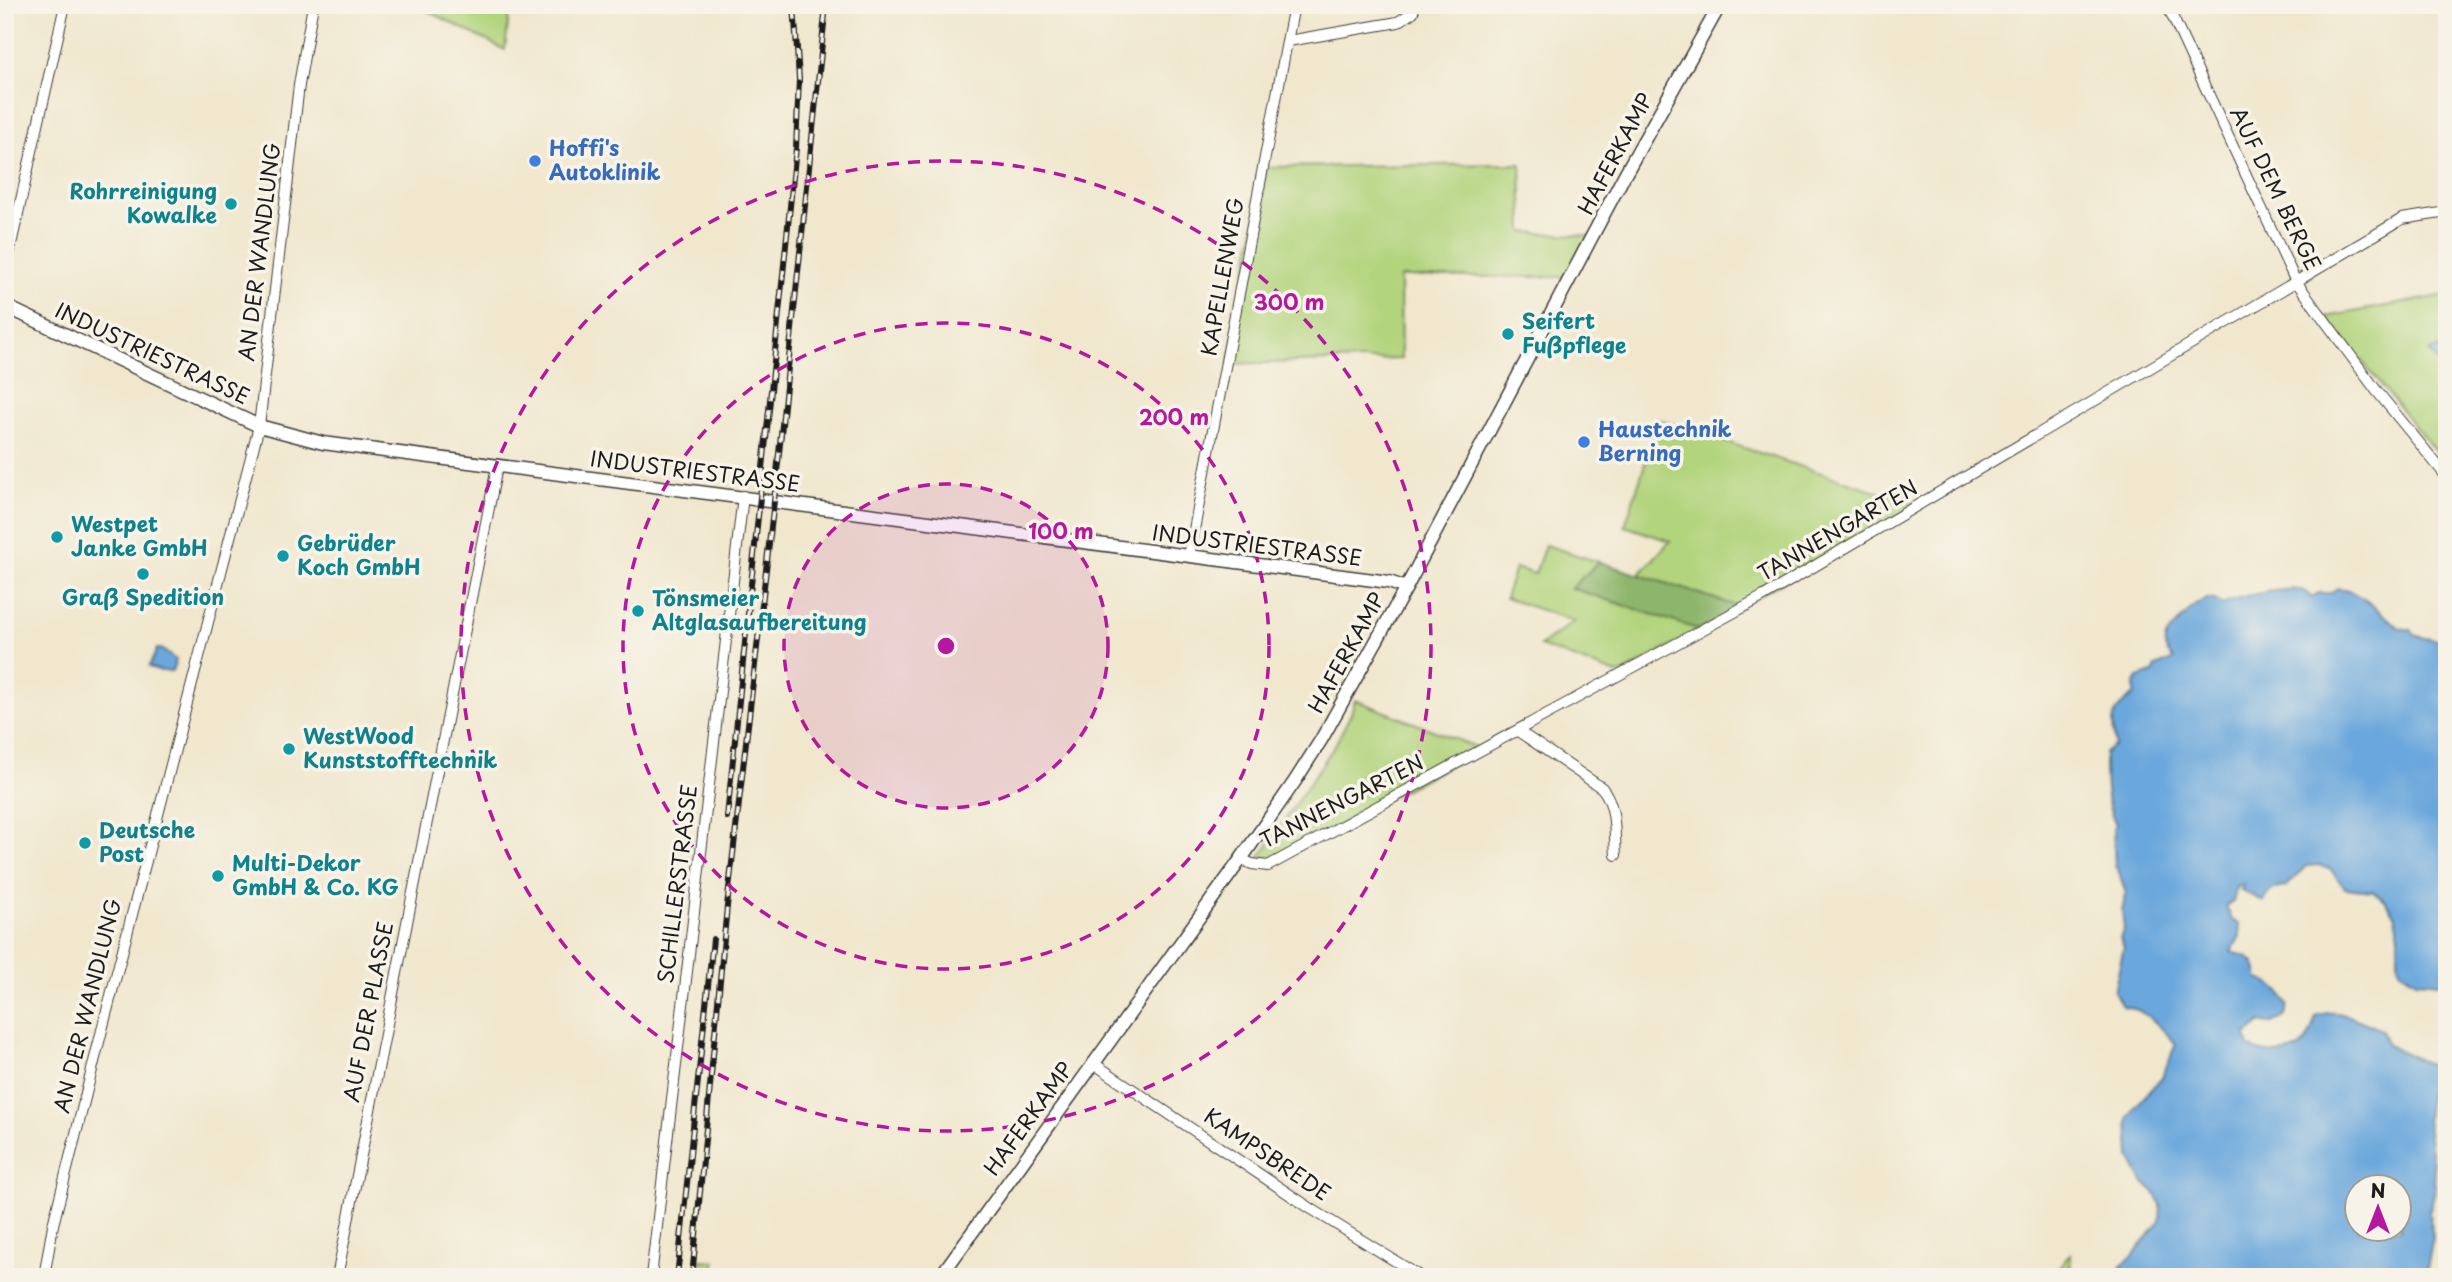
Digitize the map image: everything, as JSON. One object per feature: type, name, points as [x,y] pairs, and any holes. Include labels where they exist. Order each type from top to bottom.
[{"type":"street","points":[[5,271],[65,5]]},
{"type":"street","name":"AN DER WANDLUNG","points":[[44,1277],[53,1224],[258,426],[299,85],[313,5]]},
{"type":"street","name":"KAPELLENWEG","points":[[1189,556],[1294,5]]},
{"type":"street","points":[[1288,41],[1398,22],[1413,12],[1415,5]]},
{"type":"street","name":"HAFERKAMP","points":[[940,1277],[1241,859],[1321,740],[1406,588],[1624,176],[1720,5]]},
{"type":"street","name":"AUF DEM BERGE","points":[[2167,5],[2295,280],[2376,390],[2447,477]]},
{"type":"street","name":"TANNENGARTEN","points":[[1241,859],[1268,866],[1764,597],[2402,219],[2447,212]]},
{"type":"street","name":"INDUSTRIESTRASSE","points":[[5,306],[258,426],[323,443],[1389,582],[1406,588]]},
{"type":"street","name":"AUF DER PLASSE","points":[[337,1277],[497,467]]},
{"type":"street","name":"SCHILLERSTRASSE","points":[[651,1277],[743,496]]},
{"type":"street","points":[[1518,731],[1602,788],[1610,797],[1616,855]]},
{"type":"street","name":"KAMPSBREDE","points":[[1093,1063],[1310,1208],[1421,1277]]},
{"type":"green space","points":[[416,5],[510,5],[505,50]]},
{"type":"green space","points":[[1521,164],[1523,232],[1592,236],[1569,277],[1400,277],[1401,359],[1229,364],[1266,167]]},
{"type":"green space","points":[[2447,295],[2447,346],[2430,352],[2447,373],[2447,466],[2326,317]]},
{"type":"green space","points":[[1659,420],[1916,504],[1740,607],[1639,575],[1670,541],[1625,526]]},
{"type":"green space","points":[[1545,545],[1599,562],[1572,587],[1700,630],[1619,675],[1540,646],[1574,621],[1505,598],[1515,568],[1535,574]]},
{"type":"green space","points":[[1599,562],[1740,607],[1700,630],[1571,588]]},
{"type":"green space","points":[[1355,700],[1481,749],[1272,860],[1260,857],[1335,745]]},
{"type":"green space","points":[[2070,1254],[2071,1277],[2050,1277]]},
{"type":"green space","points":[[700,1260],[715,1261],[714,1277],[698,1277]]},
{"type":"water","points":[[2447,346],[2447,373],[2430,351]]},
{"type":"water","points":[[2337,588],[2348,590],[2367,601],[2400,628],[2411,630],[2415,635],[2425,638],[2447,641],[2447,989],[2442,983],[2416,981],[2401,971],[2398,964],[2398,926],[2395,914],[2385,901],[2373,891],[2345,888],[2331,870],[2319,865],[2306,866],[2287,886],[2271,890],[2264,902],[2241,890],[2243,885],[2237,886],[2233,902],[2226,905],[2232,920],[2239,924],[2240,936],[2231,952],[2252,960],[2259,979],[2276,989],[2288,1005],[2285,1017],[2270,1024],[2261,1022],[2246,1035],[2249,1047],[2270,1053],[2292,1052],[2306,1041],[2316,1017],[2333,1013],[2349,1016],[2382,1030],[2387,1044],[2430,1065],[2433,1073],[2426,1118],[2436,1186],[2429,1213],[2433,1237],[2426,1275],[2117,1277],[2121,1265],[2133,1256],[2160,1221],[2161,1205],[2155,1192],[2143,1182],[2130,1157],[2128,1118],[2162,1077],[2176,1044],[2145,1014],[2122,1006],[2114,991],[2124,946],[2120,938],[2124,929],[2122,910],[2126,894],[2115,866],[2113,828],[2116,824],[2109,808],[2105,780],[2105,753],[2115,745],[2115,715],[2135,693],[2134,685],[2138,678],[2153,673],[2156,667],[2174,659],[2165,646],[2167,635],[2202,601],[2208,599],[2223,605],[2250,595],[2275,591],[2304,591],[2313,598],[2318,593],[2331,593]]},
{"type":"water","points":[[157,649],[176,660],[172,671],[149,667]]},
{"type":"railway","points":[[727,817],[796,148],[799,79],[794,5]]},
{"type":"railway","points":[[692,1277],[727,906],[774,501],[826,5]]},
{"type":"railway","points":[[677,1277],[713,939]]},
{"type":"place","name":"Hoffi's Autoklinik","points":[[535,161]]},
{"type":"place","name":"Rohrreinigung Kowalke","points":[[231,204]]},
{"type":"place","name":"Seifert Fußpflege","points":[[1508,334]]},
{"type":"place","name":"Haustechnik Berning","points":[[1584,442]]},
{"type":"place","name":"Westpet Janke GmbH","points":[[57,537]]},
{"type":"place","name":"Gebrüder Koch GmbH","points":[[283,556]]},
{"type":"place","name":"Graß Spedition","points":[[143,574]]},
{"type":"place","name":"Tönsmeier Altglasaufbereitung","points":[[638,611]]},
{"type":"place","name":"WestWood Kunststofftechnik","points":[[289,749]]},
{"type":"place","name":"Deutsche Post","points":[[85,843]]},
{"type":"place","name":"Multi-Dekor GmbH & Co. KG","points":[[218,876]]}]
